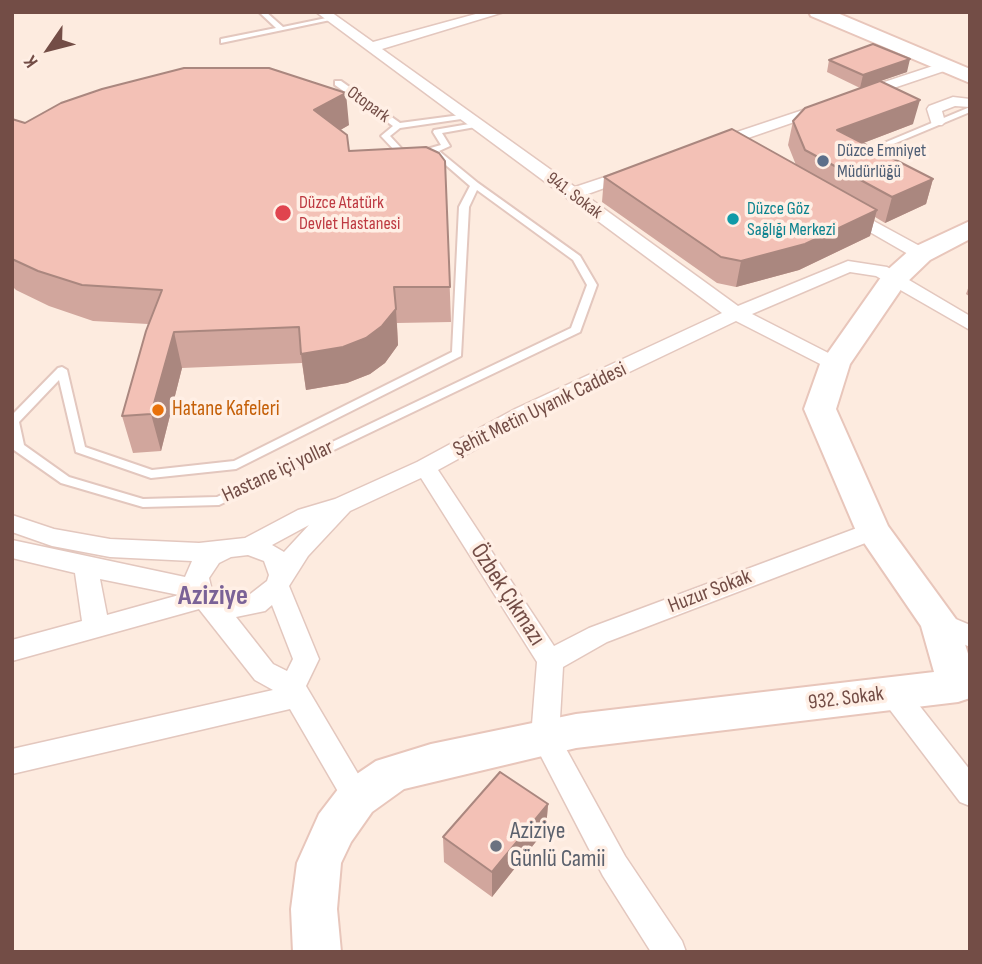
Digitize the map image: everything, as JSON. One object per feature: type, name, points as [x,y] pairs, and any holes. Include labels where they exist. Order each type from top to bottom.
[{"type":"street","points":[[372,47],[498,12]]},
{"type":"street","points":[[822,13],[970,77]]},
{"type":"street","name":"941. Sokak","points":[[327,15],[736,314],[835,364]]},
{"type":"street","points":[[699,150],[945,66]]},
{"type":"street","points":[[937,122],[934,109],[953,101],[970,103]]},
{"type":"street","points":[[724,141],[747,154]]},
{"type":"street","points":[[572,194],[648,168]]},
{"type":"street","points":[[828,201],[921,254]]},
{"type":"street","name":"932. Sokak","points":[[317,952],[314,909],[319,863],[335,828],[357,798],[391,774],[431,762],[545,737],[964,685],[955,630],[873,531],[820,409],[835,364],[894,279],[921,254],[970,229]]},
{"type":"street","name":"Şehit Metin Uyanık Caddesi","points":[[250,546],[306,516],[343,505],[425,467],[523,414],[736,314],[848,266],[873,269],[970,324]]},
{"type":"street","name":"Özbek Çıkmazı","points":[[425,467],[550,661],[545,737]]},
{"type":"street","name":"Şehit Metin Uyanık Caddesi","points":[[279,580],[320,526],[343,505]]},
{"type":"street","points":[[12,523],[52,537],[110,548],[174,552],[222,551],[250,546],[273,555],[279,564],[279,580],[306,659],[294,691]]},
{"type":"street","name":"Huzur Sokak","points":[[550,661],[598,635],[873,531]]},
{"type":"street","points":[[12,549],[205,597],[227,608],[256,604],[279,580]]},
{"type":"street","points":[[222,551],[201,567],[197,578],[205,597],[264,672],[294,691],[357,798]]},
{"type":"street","points":[[86,567],[96,628]]},
{"type":"street","points":[[12,651],[205,597]]},
{"type":"street","points":[[12,762],[294,691]]},
{"type":"street","points":[[894,694],[970,793]]},
{"type":"street","points":[[545,737],[614,866],[670,952]]},
{"type":"lane","points":[[261,12],[281,29]]},
{"type":"lane","points":[[224,41],[281,29],[327,15]]},
{"type":"lane","name":"Otopark","points":[[338,83],[398,126]]},
{"type":"lane","points":[[876,148],[970,109]]},
{"type":"lane","points":[[473,120],[437,132],[446,146],[433,150],[400,151],[385,136],[398,126],[473,120]]},
{"type":"lane","name":"Hastane içi yollar","points":[[433,150],[475,185],[577,258],[592,285],[576,330],[219,501],[143,503],[65,481],[18,447],[13,421],[62,370],[80,449],[150,474],[236,465],[457,354],[464,206],[475,185]]},
{"type":"building","points":[[873,44],[910,59],[863,75],[829,60]]},
{"type":"building","name":"Düzce Atatürk Devlet Hastanesi","points":[[184,68],[269,68],[346,93],[314,110],[347,135],[349,151],[426,147],[439,153],[445,161],[450,287],[394,287],[396,309],[382,326],[366,338],[343,347],[301,354],[299,327],[174,332],[151,414],[122,416],[146,331],[162,290],[82,285],[38,271],[12,259],[12,119],[25,123],[61,103],[102,89]]},
{"type":"building","points":[[880,81],[920,100],[837,130],[933,179],[892,197],[805,150],[793,121],[805,108]]},
{"type":"building","name":"Düzce Göz Sağlığı Merkezi","points":[[732,129],[877,210],[805,244],[741,261],[721,257],[604,177]]},
{"type":"building","points":[[500,772],[548,804],[492,872],[443,837]]},
{"type":"place","name":"Düzce Emniyet Müdürlüğü","points":[[823,161]]},
{"type":"place","name":"Düzce Atatürk Devlet Hastanesi","points":[[283,213]]},
{"type":"place","name":"Düzce Göz Sağlığı Merkezi","points":[[733,219]]},
{"type":"place","name":"Hatane Kafeleri","points":[[158,410]]},
{"type":"place","name":"Aziziye Günlü Camii","points":[[496,846]]},
{"type":"district","name":"Aziziye","points":[[213,597]]}]
